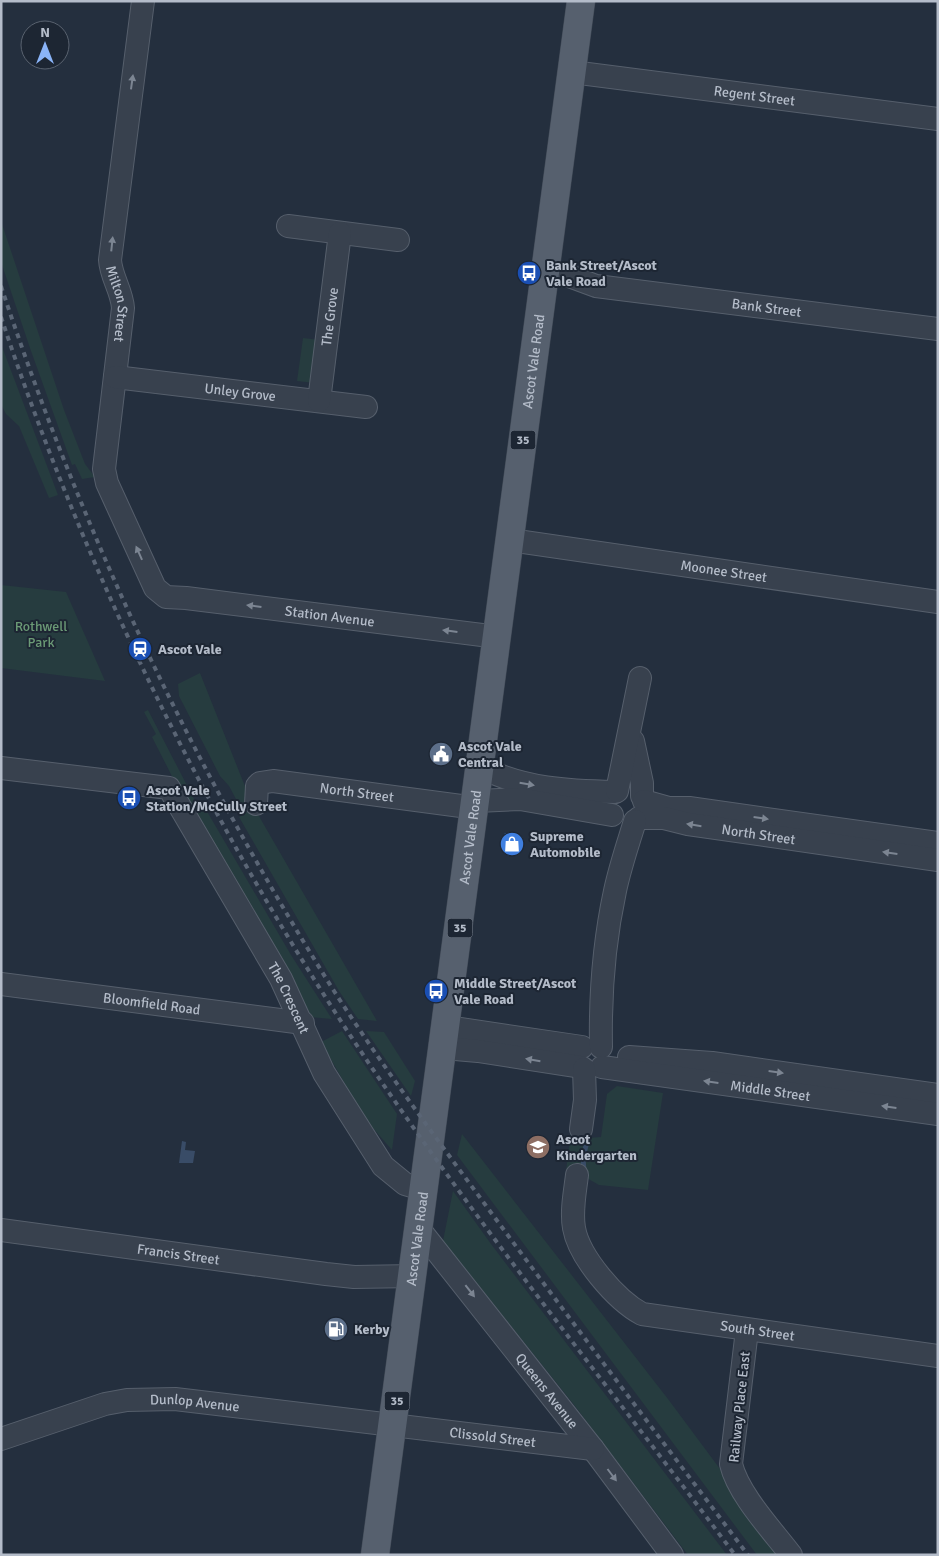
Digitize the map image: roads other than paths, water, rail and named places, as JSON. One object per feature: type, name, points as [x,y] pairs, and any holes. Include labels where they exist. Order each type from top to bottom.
[{"type":"main road","name":"Ascot Vale Road","points":[[376,1555],[581,1]]},
{"type":"street","name":"Milton Street","points":[[143,1],[110,260],[113,277],[123,299],[123,308],[104,469],[107,483],[152,584],[162,595]]},
{"type":"street","name":"Regent Street","points":[[572,72],[938,120]]},
{"type":"street","points":[[288,226],[398,240]]},
{"type":"street","name":"The Grove","points":[[319,401],[340,233]]},
{"type":"street","name":"Bank Street","points":[[545,280],[569,276],[596,286],[938,329]]},
{"type":"street","name":"Unley Grove","points":[[115,377],[366,407]]},
{"type":"street","name":"Moonee Street","points":[[510,540],[938,602]]},
{"type":"street","name":"Station Avenue","points":[[162,595],[498,637]]},
{"type":"street","points":[[631,811],[609,806],[616,791],[631,728],[640,678]]},
{"type":"street","points":[[581,1129],[615,890],[631,811],[642,783],[631,728]]},
{"type":"street","points":[[481,767],[520,784],[583,791],[616,791]]},
{"type":"street","name":"The Crescent","points":[[1,768],[169,788],[281,979],[303,1023],[324,1073],[383,1166],[404,1184],[425,1190]]},
{"type":"street","name":"North Street","points":[[256,804],[257,786],[273,781],[476,804],[520,799],[631,811],[688,824],[822,834],[928,850]]},
{"type":"street","name":"Bloomfield Road","points":[[1,984],[303,1023]]},
{"type":"street","name":"Middle Street","points":[[445,1038],[478,1051],[712,1063],[938,1095]]},
{"type":"street","name":"Middle Street","points":[[592,1058],[938,1114]]},
{"type":"street","name":"South Street","points":[[577,1175],[574,1230],[584,1252],[619,1299],[642,1314],[938,1356]]},
{"type":"street","name":"Francis Street","points":[[1,1230],[413,1284]]},
{"type":"street","name":"Queens Avenue","points":[[420,1230],[593,1449],[672,1555]]},
{"type":"street","name":"Railway Place East","points":[[747,1330],[731,1452],[732,1470],[741,1488],[791,1555]]},
{"type":"street","name":"Dunlop Avenue","points":[[1,1439],[105,1404],[148,1399],[198,1401],[394,1426]]},
{"type":"street","name":"Clissold Street","points":[[394,1426],[593,1449]]},
{"type":"water","points":[[182,1141],[186,1142],[185,1150],[195,1151],[193,1163],[179,1163]]},
{"type":"waterway","points":[[584,1172],[583,1157],[588,1138]]},
{"type":"railway","points":[[1,286],[33,379],[68,471],[146,649],[234,822],[283,907],[334,991],[408,1098],[748,1555]]},
{"type":"railway","points":[[1,317],[36,416],[74,513],[115,609],[160,704],[208,797],[259,888],[313,977],[413,1128],[503,1251],[735,1555]]},
{"type":"place","name":"Bank Street/Ascot Vale Road","points":[[529,273]]},
{"type":"place","name":"Ascot Vale","points":[[140,649]]},
{"type":"place","name":"Ascot Vale Central","points":[[441,754]]},
{"type":"place","name":"Ascot Vale Station/McCully Street","points":[[129,798]]},
{"type":"place","name":"Supreme Automobile","points":[[512,844]]},
{"type":"place","name":"Middle Street/Ascot Vale Road","points":[[436,991]]},
{"type":"place","name":"Ascot Kindergarten","points":[[538,1147]]},
{"type":"place","name":"Kerby","points":[[336,1329]]},
{"type":"park label","name":"Rothwell Park","points":[[41,634]]}]
